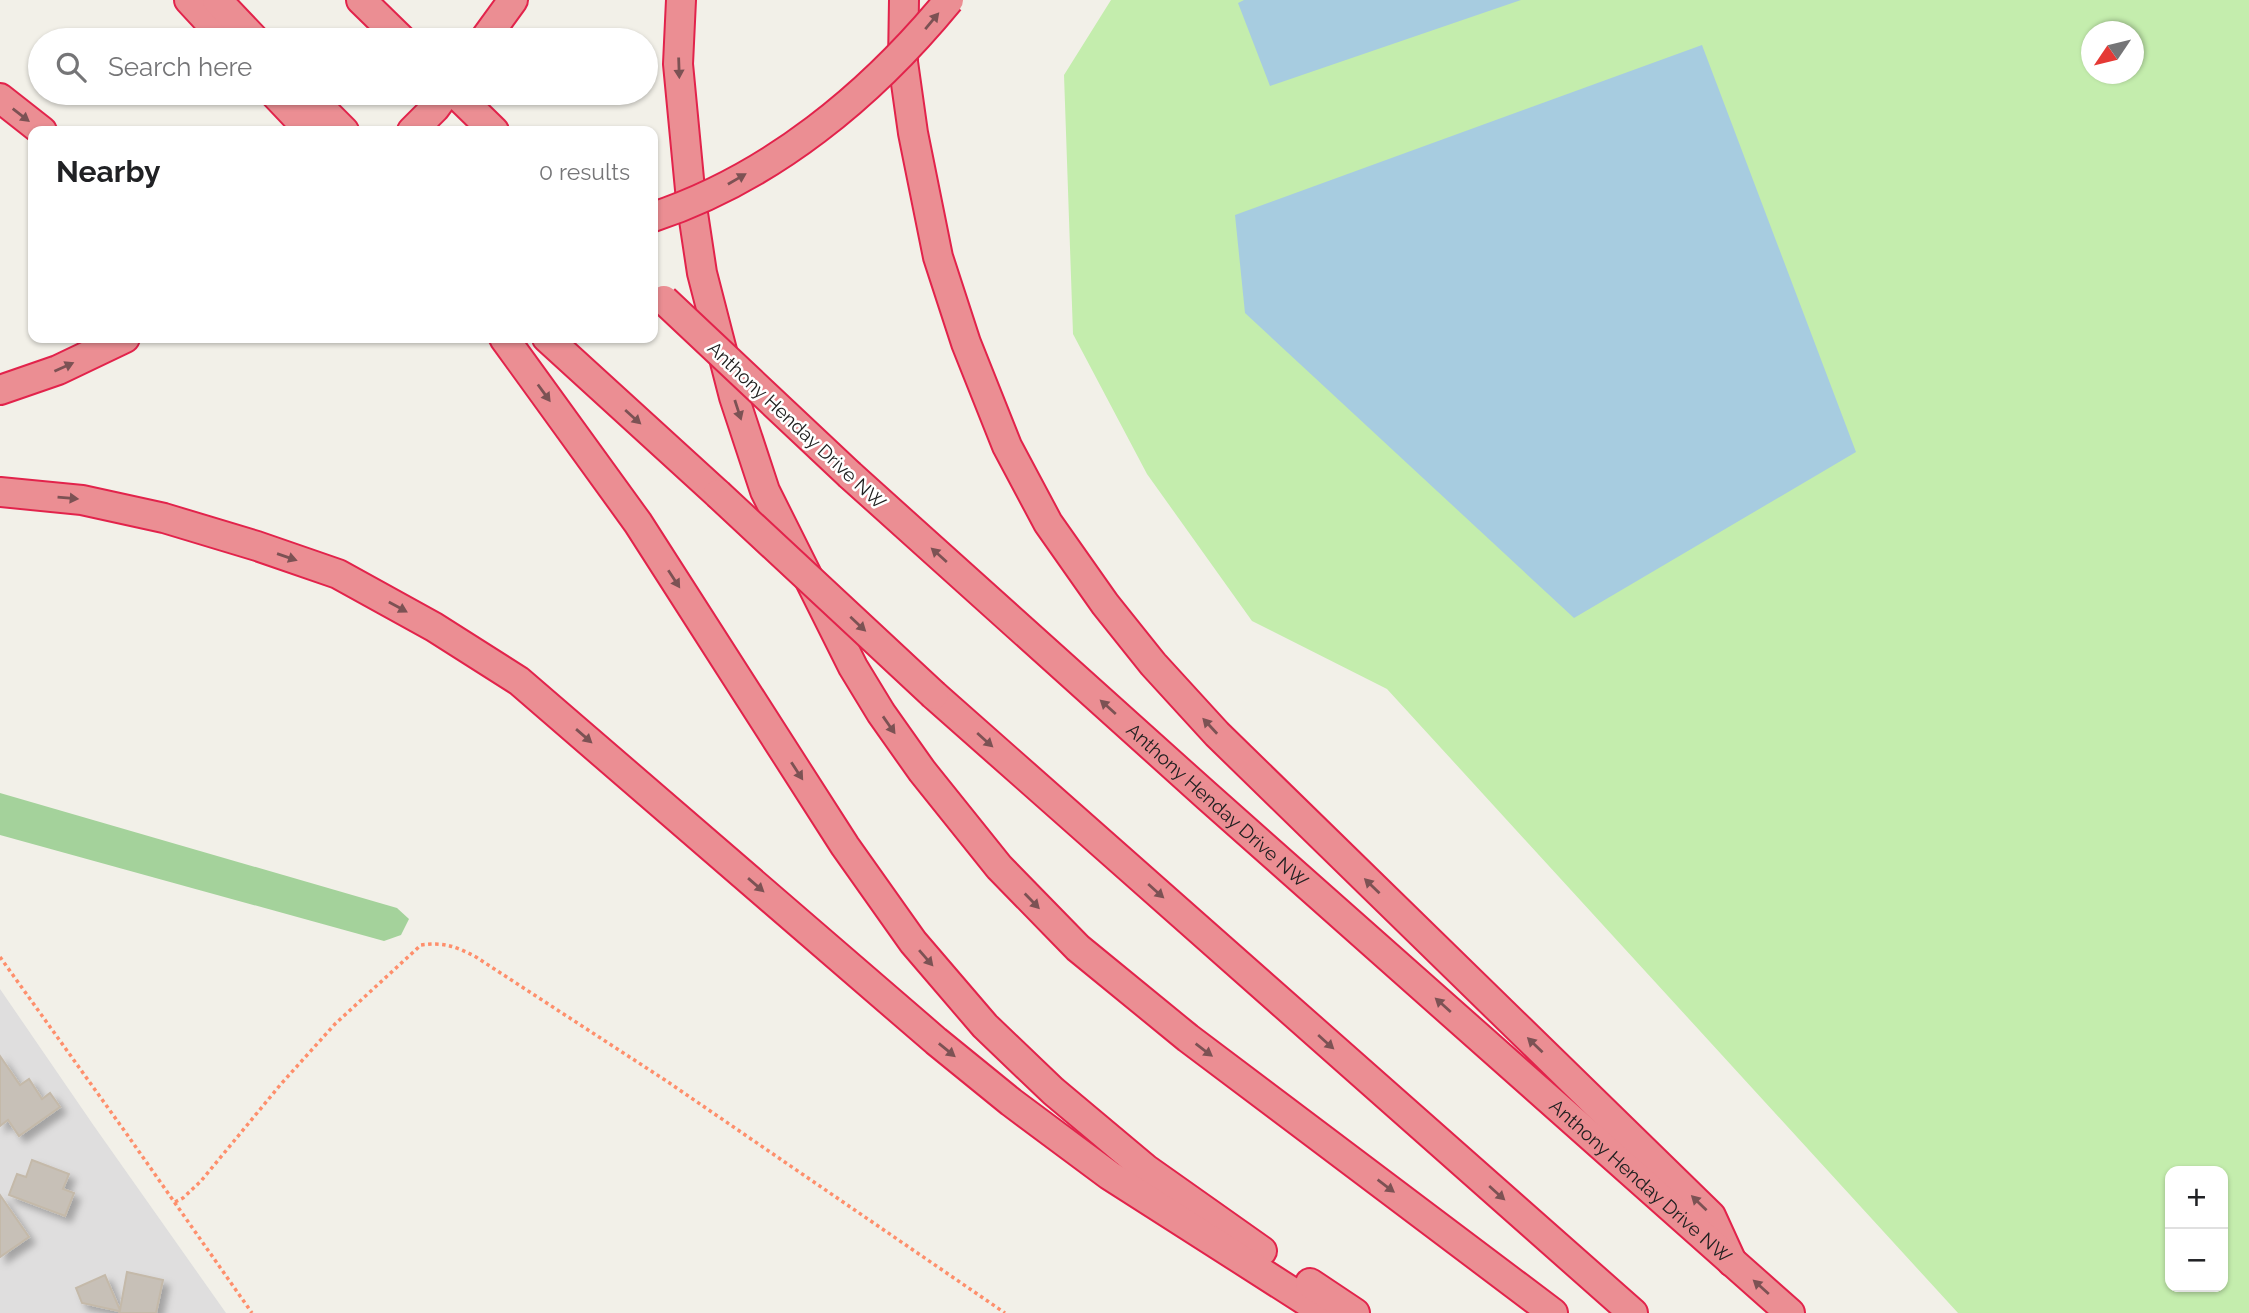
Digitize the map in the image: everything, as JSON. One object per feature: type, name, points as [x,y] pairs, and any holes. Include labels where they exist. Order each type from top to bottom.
[{"type":"highway","points":[[189,0],[215,28]]},
{"type":"highway","points":[[217,0],[244,28]]},
{"type":"highway","points":[[361,0],[390,28]]},
{"type":"highway","points":[[493,28],[513,0]]},
{"type":"highway","points":[[681,0],[678,64],[691,200],[702,273],[734,397],[765,491],[853,667],[881,713],[922,771],[999,867],[1078,948],[1188,1038],[1553,1313]]},
{"type":"highway","points":[[904,0],[903,62],[913,134],[938,257],[966,342],[1007,446],[1048,523],[1105,604],[1153,664],[1217,734],[1711,1216],[1732,1262]]},
{"type":"highway","points":[[658,215],[725,186],[782,153],[832,118],[895,61],[949,0]]},
{"type":"highway","points":[[0,98],[36,126]]},
{"type":"highway","points":[[417,126],[437,105]]},
{"type":"highway","points":[[467,105],[489,126]]},
{"type":"highway","points":[[307,111],[335,126]]},
{"type":"highway","name":"Anthony Henday Drive NW","points":[[658,295],[850,475],[1217,805],[1790,1313]]},
{"type":"highway","points":[[0,390],[58,370],[115,343]]},
{"type":"highway","points":[[508,343],[638,523],[852,856],[912,942],[985,1027],[1053,1091],[1146,1168],[1355,1313]]},
{"type":"highway","points":[[553,343],[934,695],[1633,1313]]},
{"type":"highway","points":[[0,492],[82,500],[164,518],[257,546],[338,574],[434,627],[519,681],[936,1041],[1011,1102],[1109,1175],[1325,1313]]},
{"type":"path","points":[[175,1202],[201,1181],[281,1084],[335,1024],[421,945],[445,944],[476,957],[665,1080],[1006,1313]]},
{"type":"path","points":[[0,957],[252,1313]]},
{"type":"shaded area","points":[[0,989],[94,1126],[226,1313],[0,1313]]},
{"type":"green space","points":[[1111,0],[2249,0],[2249,1313],[1958,1313],[1387,689],[1252,621],[1147,474],[1073,334],[1064,75]]},
{"type":"green space","points":[[0,793],[397,908],[409,919],[401,935],[384,941],[0,835]]},
{"type":"water","points":[[1244,0],[1521,0],[1270,86],[1238,3]]},
{"type":"water","points":[[1702,45],[1856,452],[1574,618],[1245,313],[1235,215]]},
{"type":"building","points":[[0,1056],[20,1085],[29,1079],[42,1099],[50,1093],[60,1107],[19,1136],[8,1120],[0,1126]]},
{"type":"building","points":[[32,1160],[69,1174],[63,1189],[74,1193],[65,1216],[9,1195],[17,1174],[26,1177]]},
{"type":"building","points":[[0,1195],[29,1237],[0,1257]]},
{"type":"building","points":[[127,1272],[163,1280],[156,1313],[119,1313],[82,1303],[76,1288],[105,1275],[120,1310]]}]
